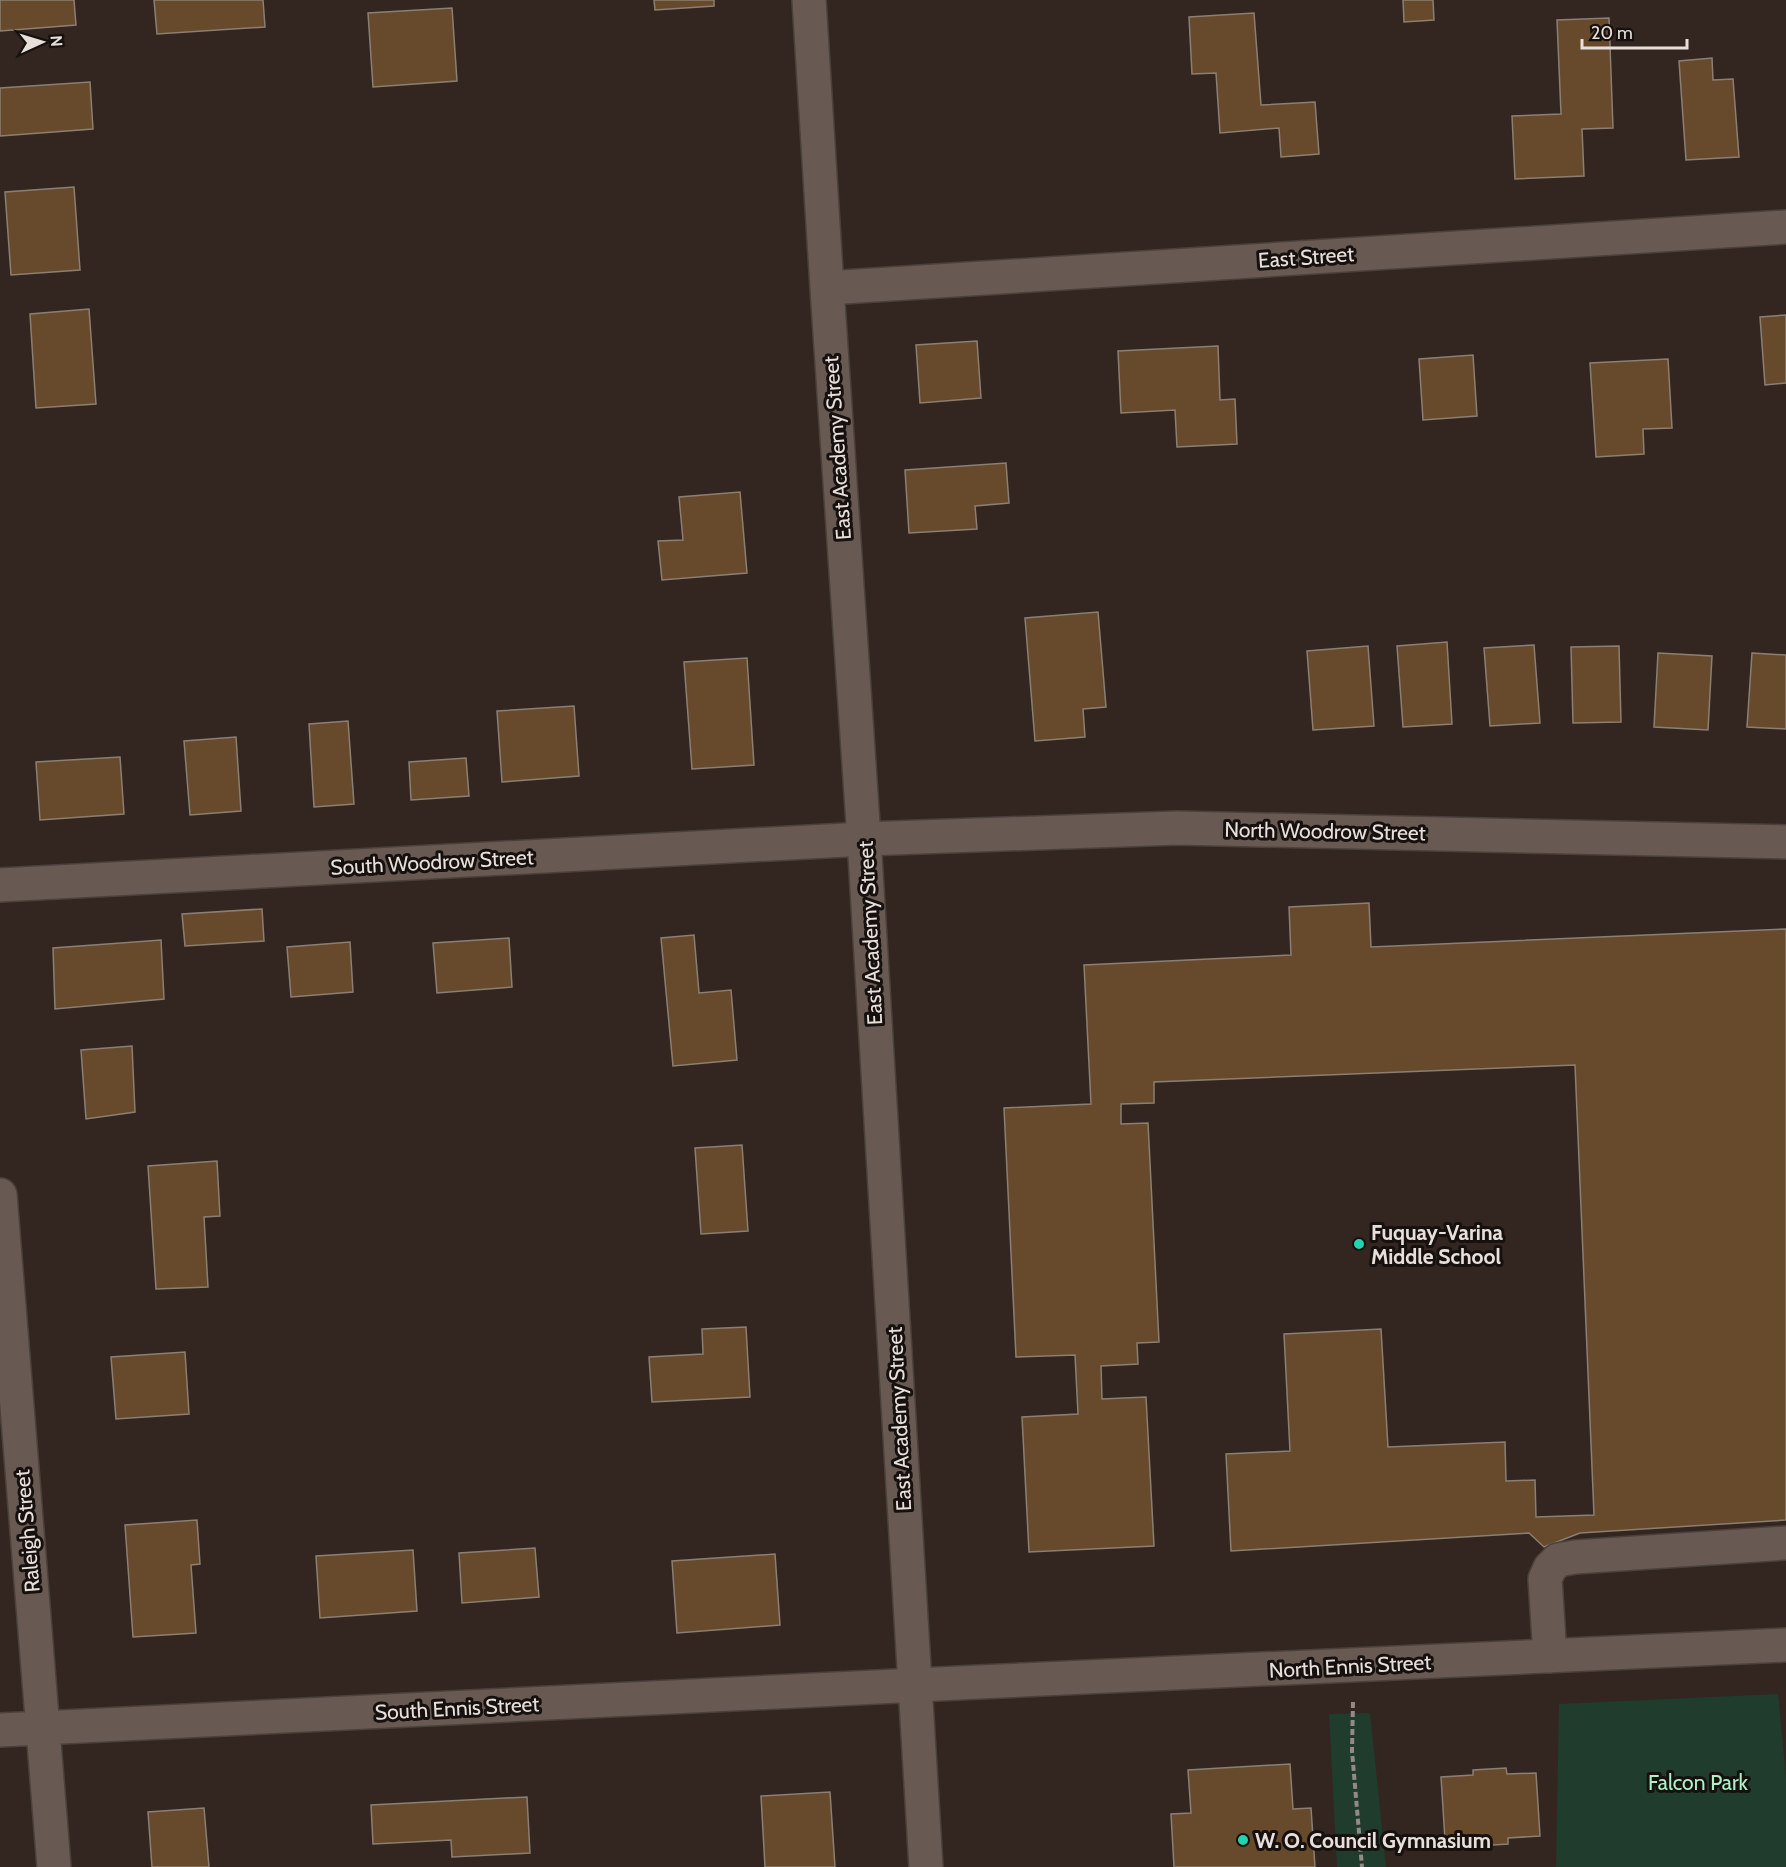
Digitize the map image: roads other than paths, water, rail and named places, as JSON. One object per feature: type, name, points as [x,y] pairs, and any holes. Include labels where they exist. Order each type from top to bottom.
[{"type":"street","name":"East Academy Street","points":[[809,0],[826,288],[864,839],[927,1867]]},
{"type":"street","name":"East Street","points":[[826,288],[1786,227]]},
{"type":"street","name":"North Woodrow Street","points":[[864,839],[1178,828],[1786,842]]},
{"type":"street","name":"South Woodrow Street","points":[[0,885],[864,839]]},
{"type":"street","name":"Raleigh Street","points":[[0,1195],[54,1867]]},
{"type":"street","points":[[1550,1656],[1545,1579],[1550,1568],[1558,1560],[1622,1553],[1786,1543]]},
{"type":"street","name":"North Ennis Street","points":[[915,1686],[1786,1645]]},
{"type":"street","name":"South Ennis Street","points":[[0,1730],[915,1686]]},
{"type":"place","name":"Fuquay-Varina Middle School","points":[[1359,1244]]},
{"type":"place","name":"W. O. Council Gymnasium","points":[[1243,1840]]},
{"type":"park label","name":"Falcon Park","points":[[1698,1782]]}]
